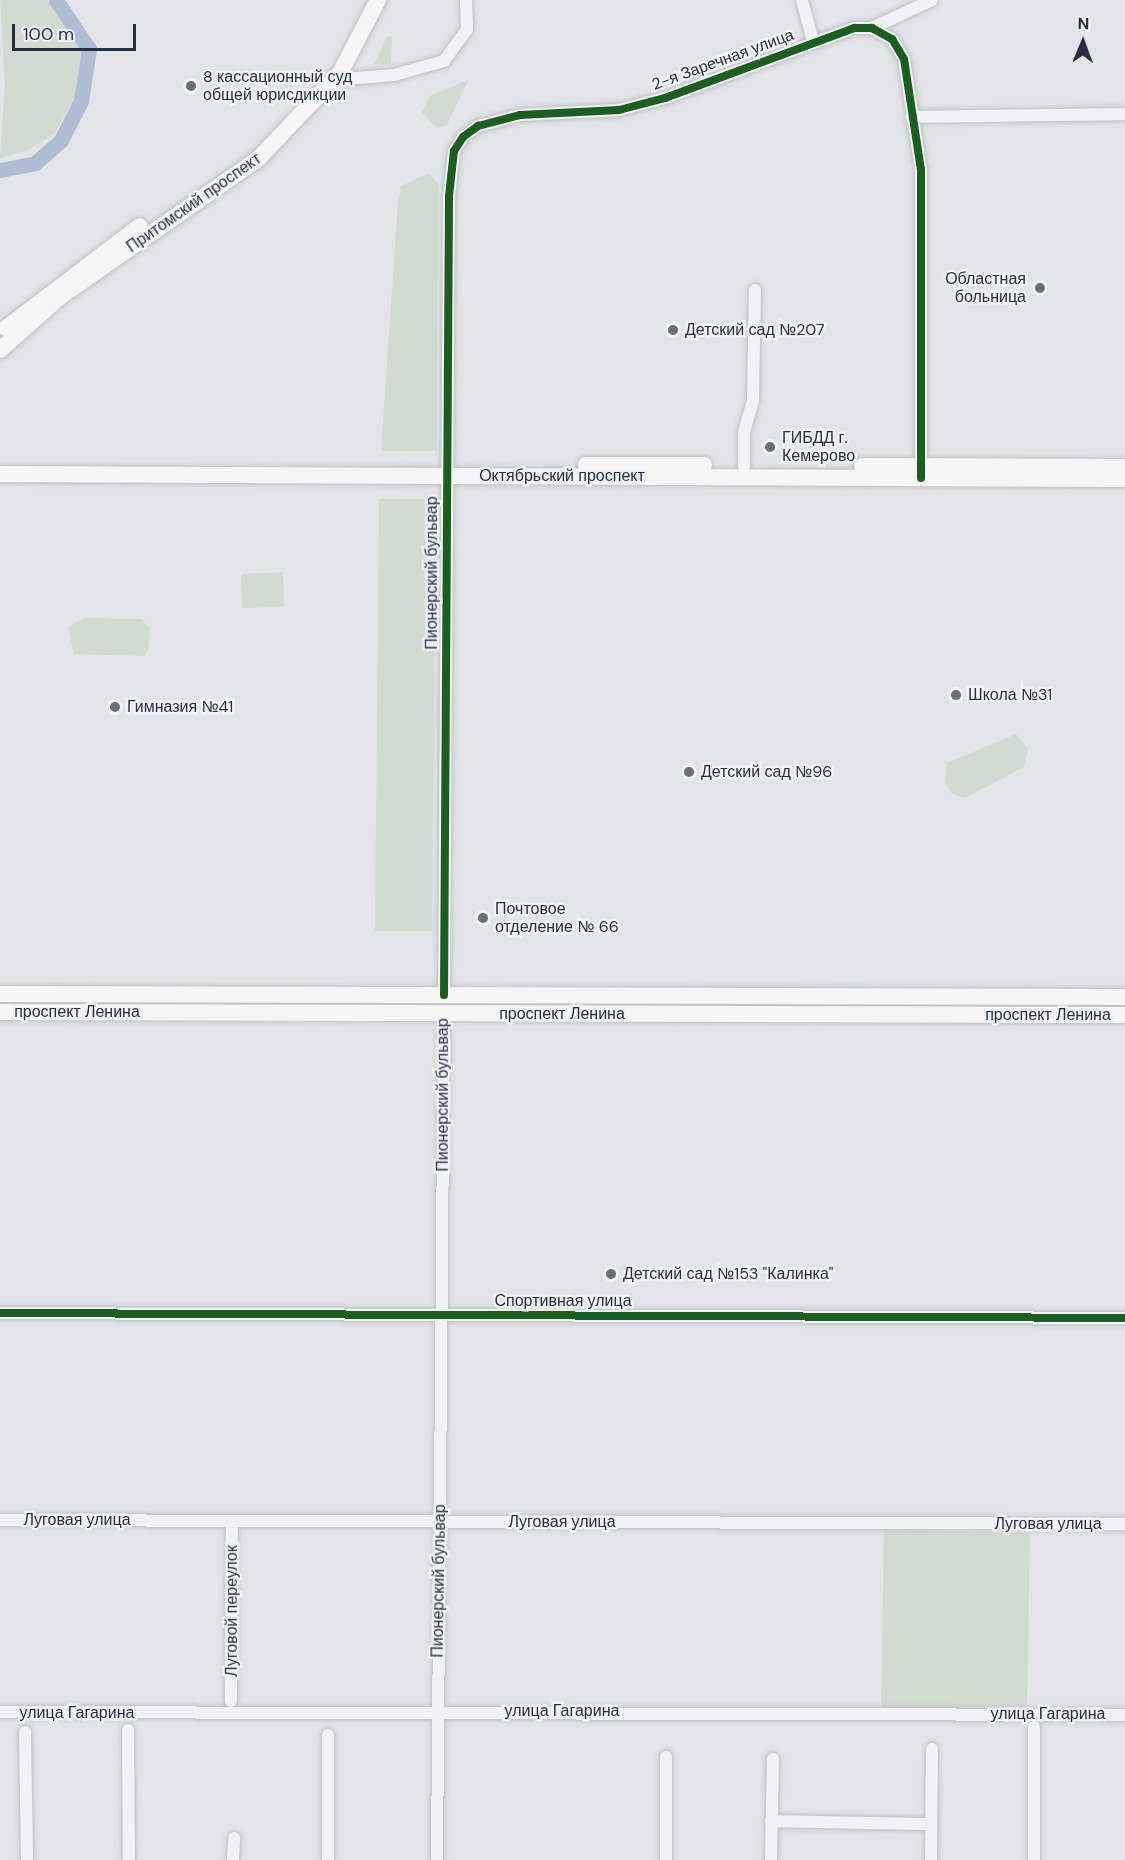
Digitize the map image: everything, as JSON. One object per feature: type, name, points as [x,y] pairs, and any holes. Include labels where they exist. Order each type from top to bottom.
[{"type":"main road","name":"Притомский проспект","points":[[0,334],[59,283],[256,149],[327,76],[369,0]]},
{"type":"main road","name":"Притомский проспект","points":[[0,350],[60,297],[248,168],[334,80],[378,0]]},
{"type":"main road","name":"Октябрьский проспект","points":[[0,464],[446,470],[921,472],[1125,467]]},
{"type":"main road","name":"Октябрьский проспект","points":[[0,474],[744,466],[1125,479]]},
{"type":"main road","name":"проспект Ленина","points":[[0,994],[1125,997]]},
{"type":"main road","name":"Пионерский бульвар","points":[[444,995],[444,1013]]},
{"type":"main road","points":[[946,996],[949,1014]]},
{"type":"main road","name":"проспект Ленина","points":[[0,1012],[1125,1015]]},
{"type":"street","points":[[334,80],[394,75],[444,62],[467,29],[466,0]]},
{"type":"street","points":[[802,0],[813,41]]},
{"type":"street","name":"2-я Заречная улица","points":[[454,151],[477,126],[496,120],[619,110],[813,41],[854,28],[872,28],[932,0]]},
{"type":"street","points":[[872,28],[899,47],[921,170],[921,472]]},
{"type":"street","points":[[911,117],[1125,114]]},
{"type":"street","name":"Пионерский бульвар","points":[[444,995],[446,470],[454,151]]},
{"type":"street","points":[[744,466],[744,432],[753,401],[754,290]]},
{"type":"street","name":"Пионерский бульвар","points":[[437,1860],[444,1013]]},
{"type":"street","name":"Спортивная улица","points":[[0,1313],[1125,1318]]},
{"type":"street","name":"Луговая улица","points":[[0,1520],[1125,1524]]},
{"type":"street","name":"Луговой переулок","points":[[231,1701],[232,1521]]},
{"type":"street","name":"улица Гагарина","points":[[0,1712],[1125,1715]]},
{"type":"street","points":[[1034,1726],[1034,1860]]},
{"type":"street","points":[[128,1730],[129,1860]]},
{"type":"street","points":[[25,1732],[27,1860]]},
{"type":"street","points":[[328,1735],[328,1860]]},
{"type":"street","points":[[931,1860],[932,1749]]},
{"type":"street","points":[[666,1757],[666,1860]]},
{"type":"street","points":[[771,1860],[772,1759]]},
{"type":"street","points":[[771,1821],[931,1824]]},
{"type":"street","points":[[233,1860],[234,1838]]},
{"type":"shaded area","points":[[0,0],[47,0],[82,29],[86,47],[79,90],[55,133],[27,151],[0,158],[5,83]]},
{"type":"shaded area","points":[[392,36],[391,65],[374,64],[387,37]]},
{"type":"shaded area","points":[[468,80],[447,125],[437,128],[422,112],[430,96]]},
{"type":"shaded area","points":[[429,173],[438,183],[437,451],[381,451],[398,202],[401,186]]},
{"type":"shaded area","points":[[379,499],[436,499],[432,931],[375,931]]},
{"type":"shaded area","points":[[283,572],[284,607],[242,608],[241,574]]},
{"type":"shaded area","points":[[84,618],[141,619],[150,629],[148,650],[144,656],[74,654],[68,627]]},
{"type":"shaded area","points":[[1016,734],[1028,749],[1024,767],[965,798],[952,794],[945,782],[947,763]]},
{"type":"shaded area","points":[[884,1531],[1030,1533],[1027,1712],[881,1710]]},
{"type":"waterway","points":[[0,170],[35,163],[61,140],[81,101],[89,49],[56,0]]},
{"type":"cycle path","points":[[444,995],[449,196],[454,151],[463,137],[478,126],[520,115],[619,110],[665,98],[854,28],[872,28],[892,39],[904,59],[921,170],[921,478]]},
{"type":"cycle path","points":[[0,1313],[1125,1318]]},
{"type":"place","name":"8 кассационный суд общей юрисдикции","points":[[191,86]]},
{"type":"place","name":"Областная больница","points":[[1040,288]]},
{"type":"place","name":"Детский сад №207","points":[[673,330]]},
{"type":"place","name":"ГИБДД г. Кемерово","points":[[770,447]]},
{"type":"place","name":"Школа №31","points":[[956,695]]},
{"type":"place","name":"Гимназия №41","points":[[115,707]]},
{"type":"place","name":"Детский сад №96","points":[[689,772]]},
{"type":"place","name":"Почтовое отделение № 66","points":[[483,918]]},
{"type":"place","name":"Детский сад №153 \"Калинка\"","points":[[611,1274]]}]
